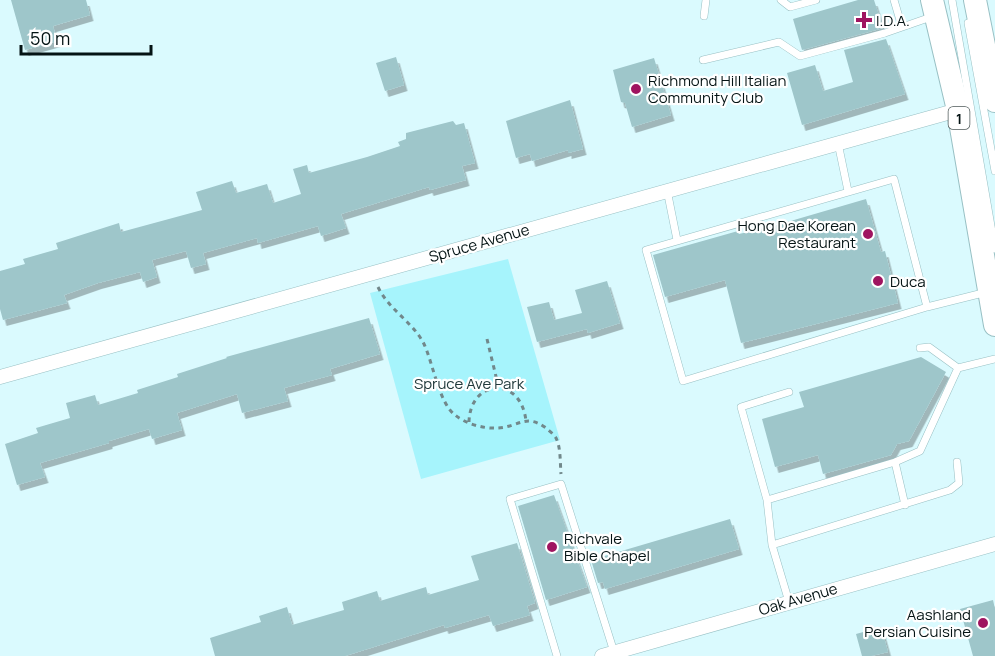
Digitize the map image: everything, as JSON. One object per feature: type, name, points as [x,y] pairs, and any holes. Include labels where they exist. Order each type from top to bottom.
[{"type":"main road","name":"1","points":[[940,5],[995,325]]},
{"type":"main road","points":[[971,6],[995,101]]},
{"type":"street","name":"Spruce Avenue","points":[[0,377],[958,110]]},
{"type":"street","name":"Oak Avenue","points":[[608,654],[995,544]]},
{"type":"lane","points":[[704,16],[706,0]]},
{"type":"lane","points":[[781,0],[790,7],[816,0]]},
{"type":"lane","points":[[894,0],[902,27]]},
{"type":"lane","points":[[703,60],[779,42],[800,56],[902,27],[940,5],[995,249]]},
{"type":"lane","points":[[971,6],[995,171]]},
{"type":"lane","points":[[838,142],[848,191]]},
{"type":"lane","points":[[927,307],[894,179],[646,250],[683,381],[927,307],[989,291]]},
{"type":"lane","points":[[667,190],[677,240]]},
{"type":"lane","points":[[920,348],[929,347],[958,368],[995,359]]},
{"type":"lane","points":[[767,500],[895,462],[920,451],[958,368]]},
{"type":"lane","points":[[789,392],[741,407],[767,500],[772,545],[789,602]]},
{"type":"lane","points":[[895,462],[905,505]]},
{"type":"lane","points":[[772,545],[950,490],[959,483],[957,462]]},
{"type":"lane","points":[[557,656],[510,499],[561,484],[608,654]]},
{"type":"path","points":[[377,286],[384,299],[421,338],[443,396],[453,414],[489,429],[526,421],[540,424],[556,437],[561,484]]},
{"type":"path","points":[[487,339],[499,389]]},
{"type":"path","points":[[469,422],[470,407],[473,401],[484,392],[499,389],[508,390],[519,398],[526,421]]},
{"type":"green space","name":"Spruce Ave Park","points":[[508,259],[560,440],[421,479],[370,293]]},
{"type":"building","points":[[11,0],[86,0],[90,15],[53,26],[57,41],[25,50]]},
{"type":"building","points":[[858,0],[874,0],[883,28],[802,50],[793,19]]},
{"type":"building","points":[[886,39],[905,94],[802,125],[787,73],[815,65],[823,91],[853,82],[844,50]]},
{"type":"building","points":[[396,57],[404,85],[385,91],[376,63]]},
{"type":"building","name":"Richmond Hill Italian Community Club","points":[[654,58],[671,115],[632,127],[625,103],[621,102],[613,70]]},
{"type":"building","points":[[570,100],[583,149],[568,153],[568,150],[532,161],[530,154],[516,158],[506,121]]},
{"type":"building","points":[[453,121],[456,125],[464,123],[475,163],[462,166],[466,180],[430,190],[429,187],[341,214],[346,228],[321,236],[318,226],[258,243],[257,238],[203,253],[206,264],[191,268],[186,251],[152,260],[157,277],[143,282],[140,272],[98,283],[64,295],[67,303],[3,320],[0,309],[0,271],[25,264],[23,259],[58,249],[56,243],[119,223],[121,232],[202,210],[196,192],[232,181],[236,193],[267,184],[273,203],[301,194],[293,169],[307,165],[309,173],[367,157],[400,146],[398,142],[406,139],[406,133]]},
{"type":"building","points":[[866,199],[881,252],[885,251],[898,303],[741,343],[725,280],[665,297],[653,255],[738,231],[739,234],[770,227]]},
{"type":"building","points":[[607,281],[620,323],[588,333],[587,329],[537,342],[527,307],[549,302],[554,320],[582,313],[575,290]]},
{"type":"building","points":[[369,318],[380,354],[330,369],[332,375],[284,388],[288,401],[242,413],[237,394],[177,413],[182,430],[152,439],[149,429],[40,463],[45,477],[17,485],[5,444],[38,433],[36,428],[70,418],[66,403],[95,395],[98,405],[138,393],[137,390],[178,377],[177,374],[226,357]]},
{"type":"building","points":[[921,357],[946,372],[909,441],[897,444],[891,455],[823,474],[818,455],[775,467],[762,419],[804,407],[799,392]]},
{"type":"building","name":"Richvale Bible Chapel","points":[[554,495],[587,587],[546,600],[518,506]]},
{"type":"building","points":[[730,519],[739,549],[605,589],[603,582],[598,583],[591,560]]},
{"type":"building","points":[[517,543],[535,603],[527,606],[530,615],[493,626],[489,615],[445,628],[444,625],[345,656],[215,656],[210,638],[261,622],[259,616],[287,607],[292,625],[344,610],[342,602],[377,591],[380,601],[426,587],[428,595],[479,580],[471,556]]},
{"type":"building","points":[[993,600],[995,656],[973,656],[960,609]]},
{"type":"building","points":[[881,627],[888,652],[862,656],[856,634]]},
{"type":"place","name":"I.D.A.","points":[[864,20]]},
{"type":"place","name":"Richmond Hill Italian Community Club","points":[[636,89]]},
{"type":"place","name":"Hong Dae Korean Restaurant","points":[[868,234]]},
{"type":"place","name":"Duca","points":[[878,281]]},
{"type":"place","name":"Richvale Bible Chapel","points":[[552,547]]},
{"type":"place","name":"Aashland Persian Cuisine","points":[[983,623]]}]
